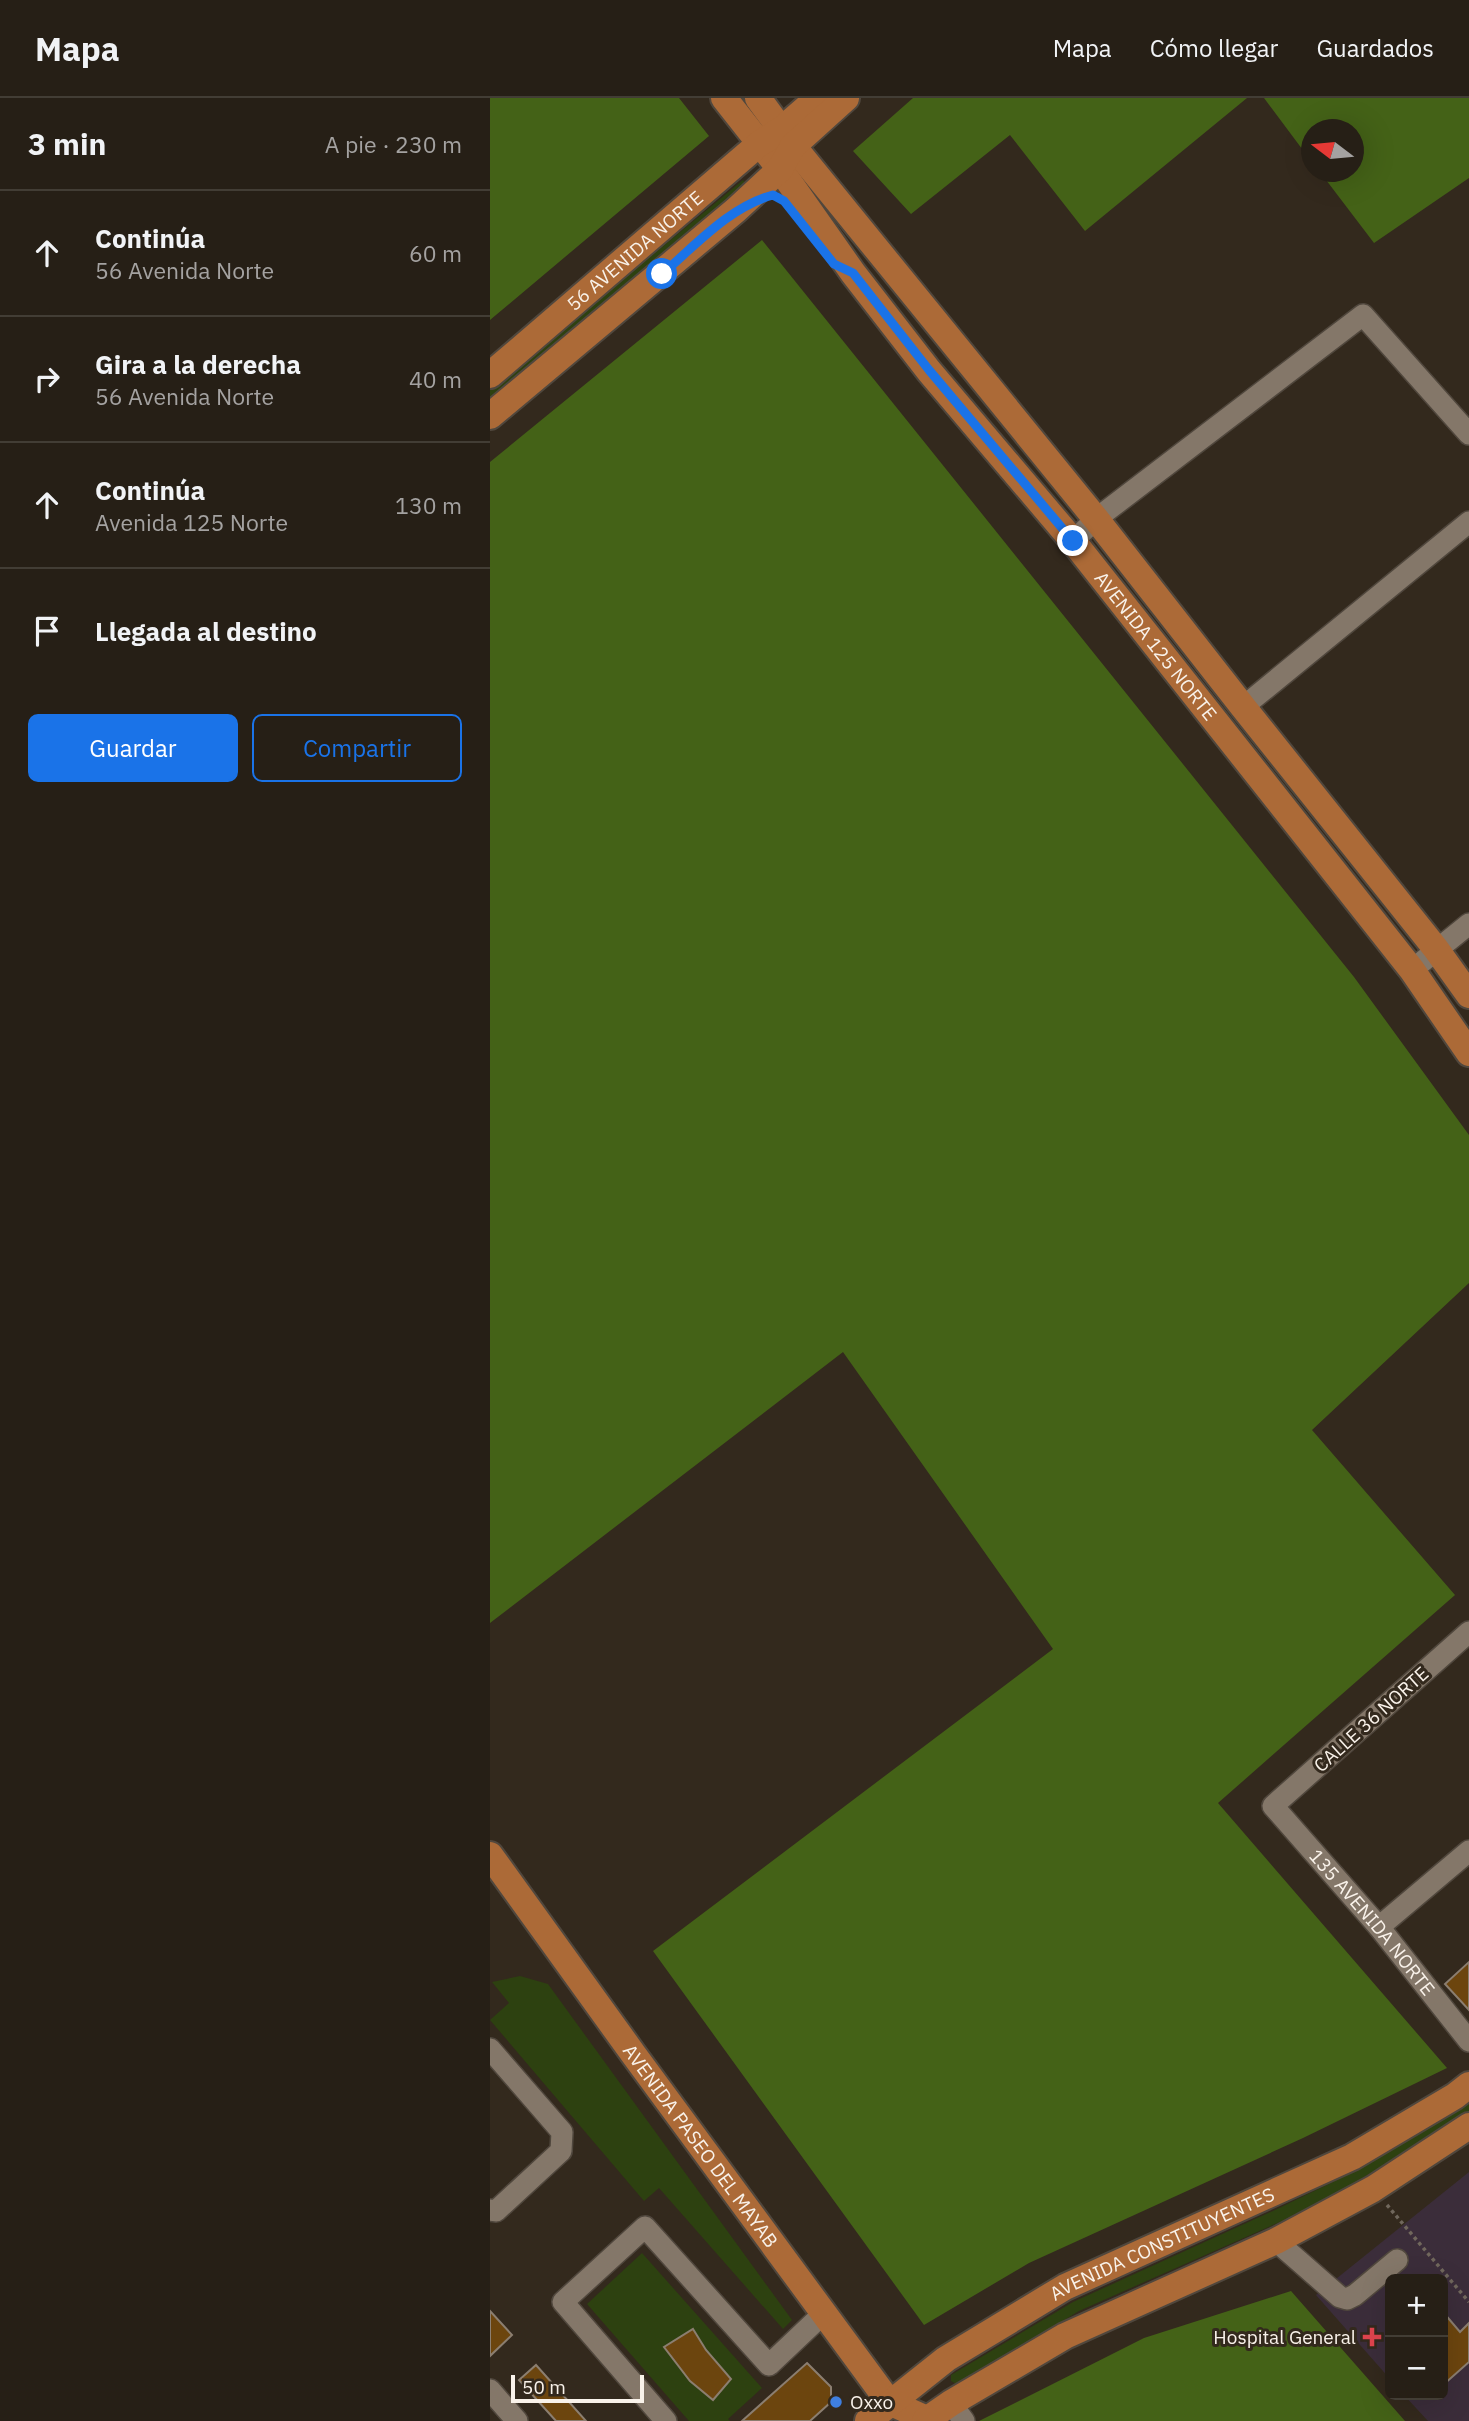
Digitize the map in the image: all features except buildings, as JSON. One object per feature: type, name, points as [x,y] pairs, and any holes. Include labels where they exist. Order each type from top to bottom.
[{"type":"main road","name":"AVENIDA 125 NORTE","points":[[723,98],[780,169],[853,273],[929,370],[1073,541],[1412,971],[1469,1053]]},
{"type":"main road","name":"AVENIDA 125 NORTE","points":[[758,98],[1096,519],[1469,995]]},
{"type":"main road","points":[[788,137],[818,98]]},
{"type":"main road","points":[[788,137],[846,98]]},
{"type":"main road","name":"56 AVENIDA NORTE","points":[[490,375],[759,144],[788,137],[780,169],[736,210],[490,415]]},
{"type":"main road","name":"56 AVENIDA NORTE","points":[[736,210],[773,195],[784,201],[834,264],[853,273]]},
{"type":"main road","name":"AVENIDA PASEO DEL MAYAB","points":[[490,1855],[889,2402]]},
{"type":"main road","name":"AVENIDA CONSTITUYENTES","points":[[867,2421],[946,2359],[1065,2287],[1352,2157],[1469,2085]]},
{"type":"main road","points":[[889,2402],[926,2420],[957,2412],[1065,2336],[1276,2241],[1373,2189],[1469,2126]]},
{"type":"street","points":[[1073,541],[1096,519],[1363,315],[1469,434]]},
{"type":"street","points":[[1242,707],[1469,522]]},
{"type":"street","points":[[1412,971],[1469,924]]},
{"type":"street","name":"CALLE 36 NORTE","points":[[1273,1806],[1469,1632]]},
{"type":"street","name":"135 AVENIDA NORTE","points":[[1273,1806],[1379,1927],[1469,2041]]},
{"type":"street","points":[[1379,1927],[1469,1851]]},
{"type":"street","points":[[490,2049],[562,2132],[561,2151],[496,2211],[490,2210]]},
{"type":"street","points":[[666,2421],[563,2302],[645,2227],[769,2365],[825,2312]]},
{"type":"street","points":[[1276,2241],[1340,2297],[1347,2299],[1397,2260]]},
{"type":"street","points":[[490,2390],[517,2421]]},
{"type":"path","points":[[1373,2189],[1469,2302]]},
{"type":"shaded area","name":"Hospital General","points":[[1469,2172],[1469,2421],[1428,2421],[1409,2400],[1448,2400],[1448,2274],[1385,2274],[1385,2373],[1316,2295]]},
{"type":"green space","points":[[490,98],[679,98],[709,136],[490,320]]},
{"type":"green space","points":[[913,98],[1247,98],[1085,231],[1010,135],[911,214],[853,151]]},
{"type":"green space","points":[[1264,98],[1469,98],[1469,178],[1374,243],[1328,182],[1364,182],[1364,119],[1301,119],[1301,148]]},
{"type":"green space","points":[[743,180],[747,185],[490,398],[490,389]]},
{"type":"green space","points":[[762,240],[1354,977],[1469,1135],[1469,1283],[1312,1430],[1455,1595],[1218,1803],[1447,2068],[1303,2138],[1029,2263],[924,2325],[653,1951],[1053,1649],[843,1352],[490,1623],[490,462]]},
{"type":"green space","points":[[520,1976],[548,1984],[792,2320],[783,2329],[659,2188],[644,2201],[490,2020],[509,2003],[492,1982]]},
{"type":"green space","points":[[1469,2102],[1469,2114],[1349,2186],[1282,2221],[1079,2311],[958,2385],[951,2381],[951,2375],[1073,2302],[1343,2177]]},
{"type":"green space","points":[[642,2253],[762,2388],[728,2419],[730,2421],[689,2421],[587,2304]]},
{"type":"green space","points":[[1291,2291],[1405,2421],[979,2421],[1144,2338]]},
{"type":"place","name":"Hospital General","points":[[1372,2337]]},
{"type":"place","name":"Oxxo","points":[[836,2402]]},
{"type":"route","points":[[662,274],[736,210],[773,195],[784,201],[834,264],[853,273],[929,370],[1073,541]]}]
